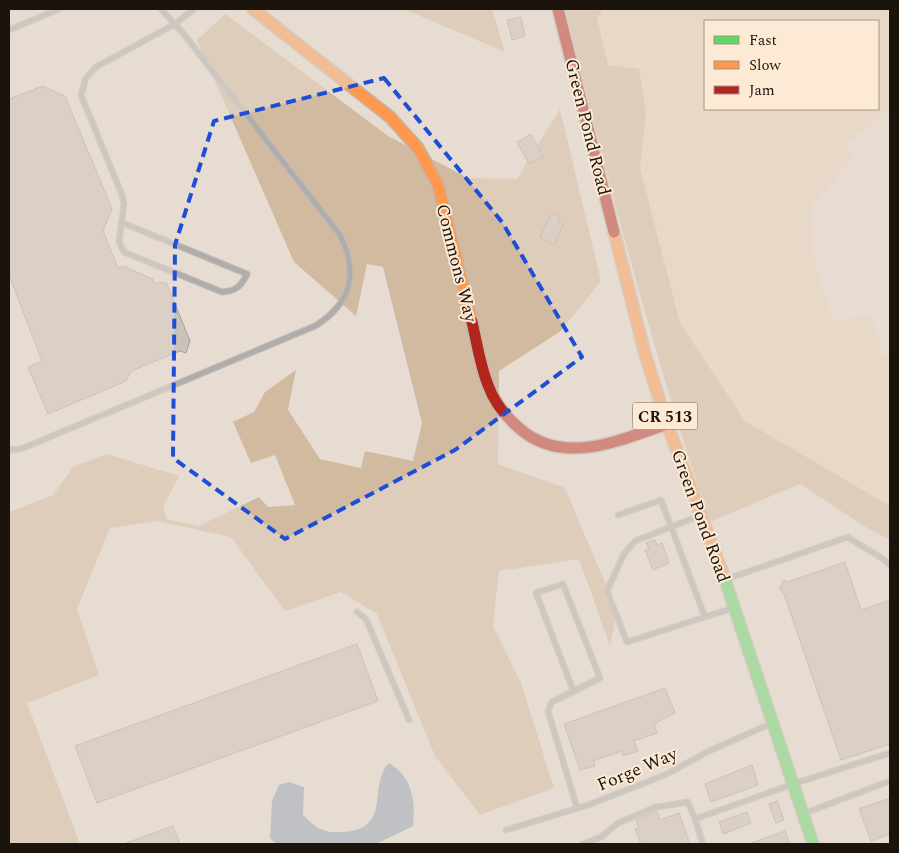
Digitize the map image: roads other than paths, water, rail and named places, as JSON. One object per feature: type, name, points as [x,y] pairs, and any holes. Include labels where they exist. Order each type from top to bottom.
[{"type":"main road","name":"Commons Way","points":[[254,9],[390,118],[407,133],[424,154],[438,185],[486,384],[492,398],[518,431],[538,442],[562,449],[577,449],[596,447],[667,424]]},
{"type":"main road","name":"Green Pond Road","points":[[558,9],[626,283],[667,424],[725,580],[774,723],[812,844]]},
{"type":"lane","points":[[9,30],[59,9]]},
{"type":"lane","points":[[9,450],[21,449],[315,326],[334,313],[342,303],[348,288],[351,268],[340,235],[175,24],[161,9]]},
{"type":"lane","points":[[123,223],[246,274],[241,285],[233,290],[222,292],[211,289],[124,252],[119,242],[123,223],[124,204],[122,195],[81,95],[81,88],[86,78],[96,67],[175,24],[194,9]]},
{"type":"lane","points":[[618,515],[661,500],[705,617]]},
{"type":"lane","points":[[700,515],[635,541],[624,554],[607,591],[626,642],[734,608]]},
{"type":"lane","points":[[725,580],[848,538],[866,550],[884,558],[890,565]]},
{"type":"lane","points":[[573,690],[536,593],[564,584],[600,678],[552,702],[548,711],[577,808]]},
{"type":"lane","points":[[357,612],[366,619],[409,720]]},
{"type":"lane","name":"Forge Way","points":[[506,830],[577,808],[666,775],[707,752],[774,723]]},
{"type":"lane","points":[[695,819],[793,784],[890,753]]},
{"type":"lane","points":[[803,814],[890,781]]},
{"type":"lane","points":[[583,844],[601,837],[618,823],[656,807],[688,802],[703,844]]},
{"type":"water","points":[[389,763],[403,775],[411,790],[414,808],[413,826],[376,844],[276,844],[270,838],[272,801],[279,785],[289,782],[304,787],[303,815],[317,827],[325,831],[336,832],[358,829],[368,823],[374,815],[383,772]]}]
